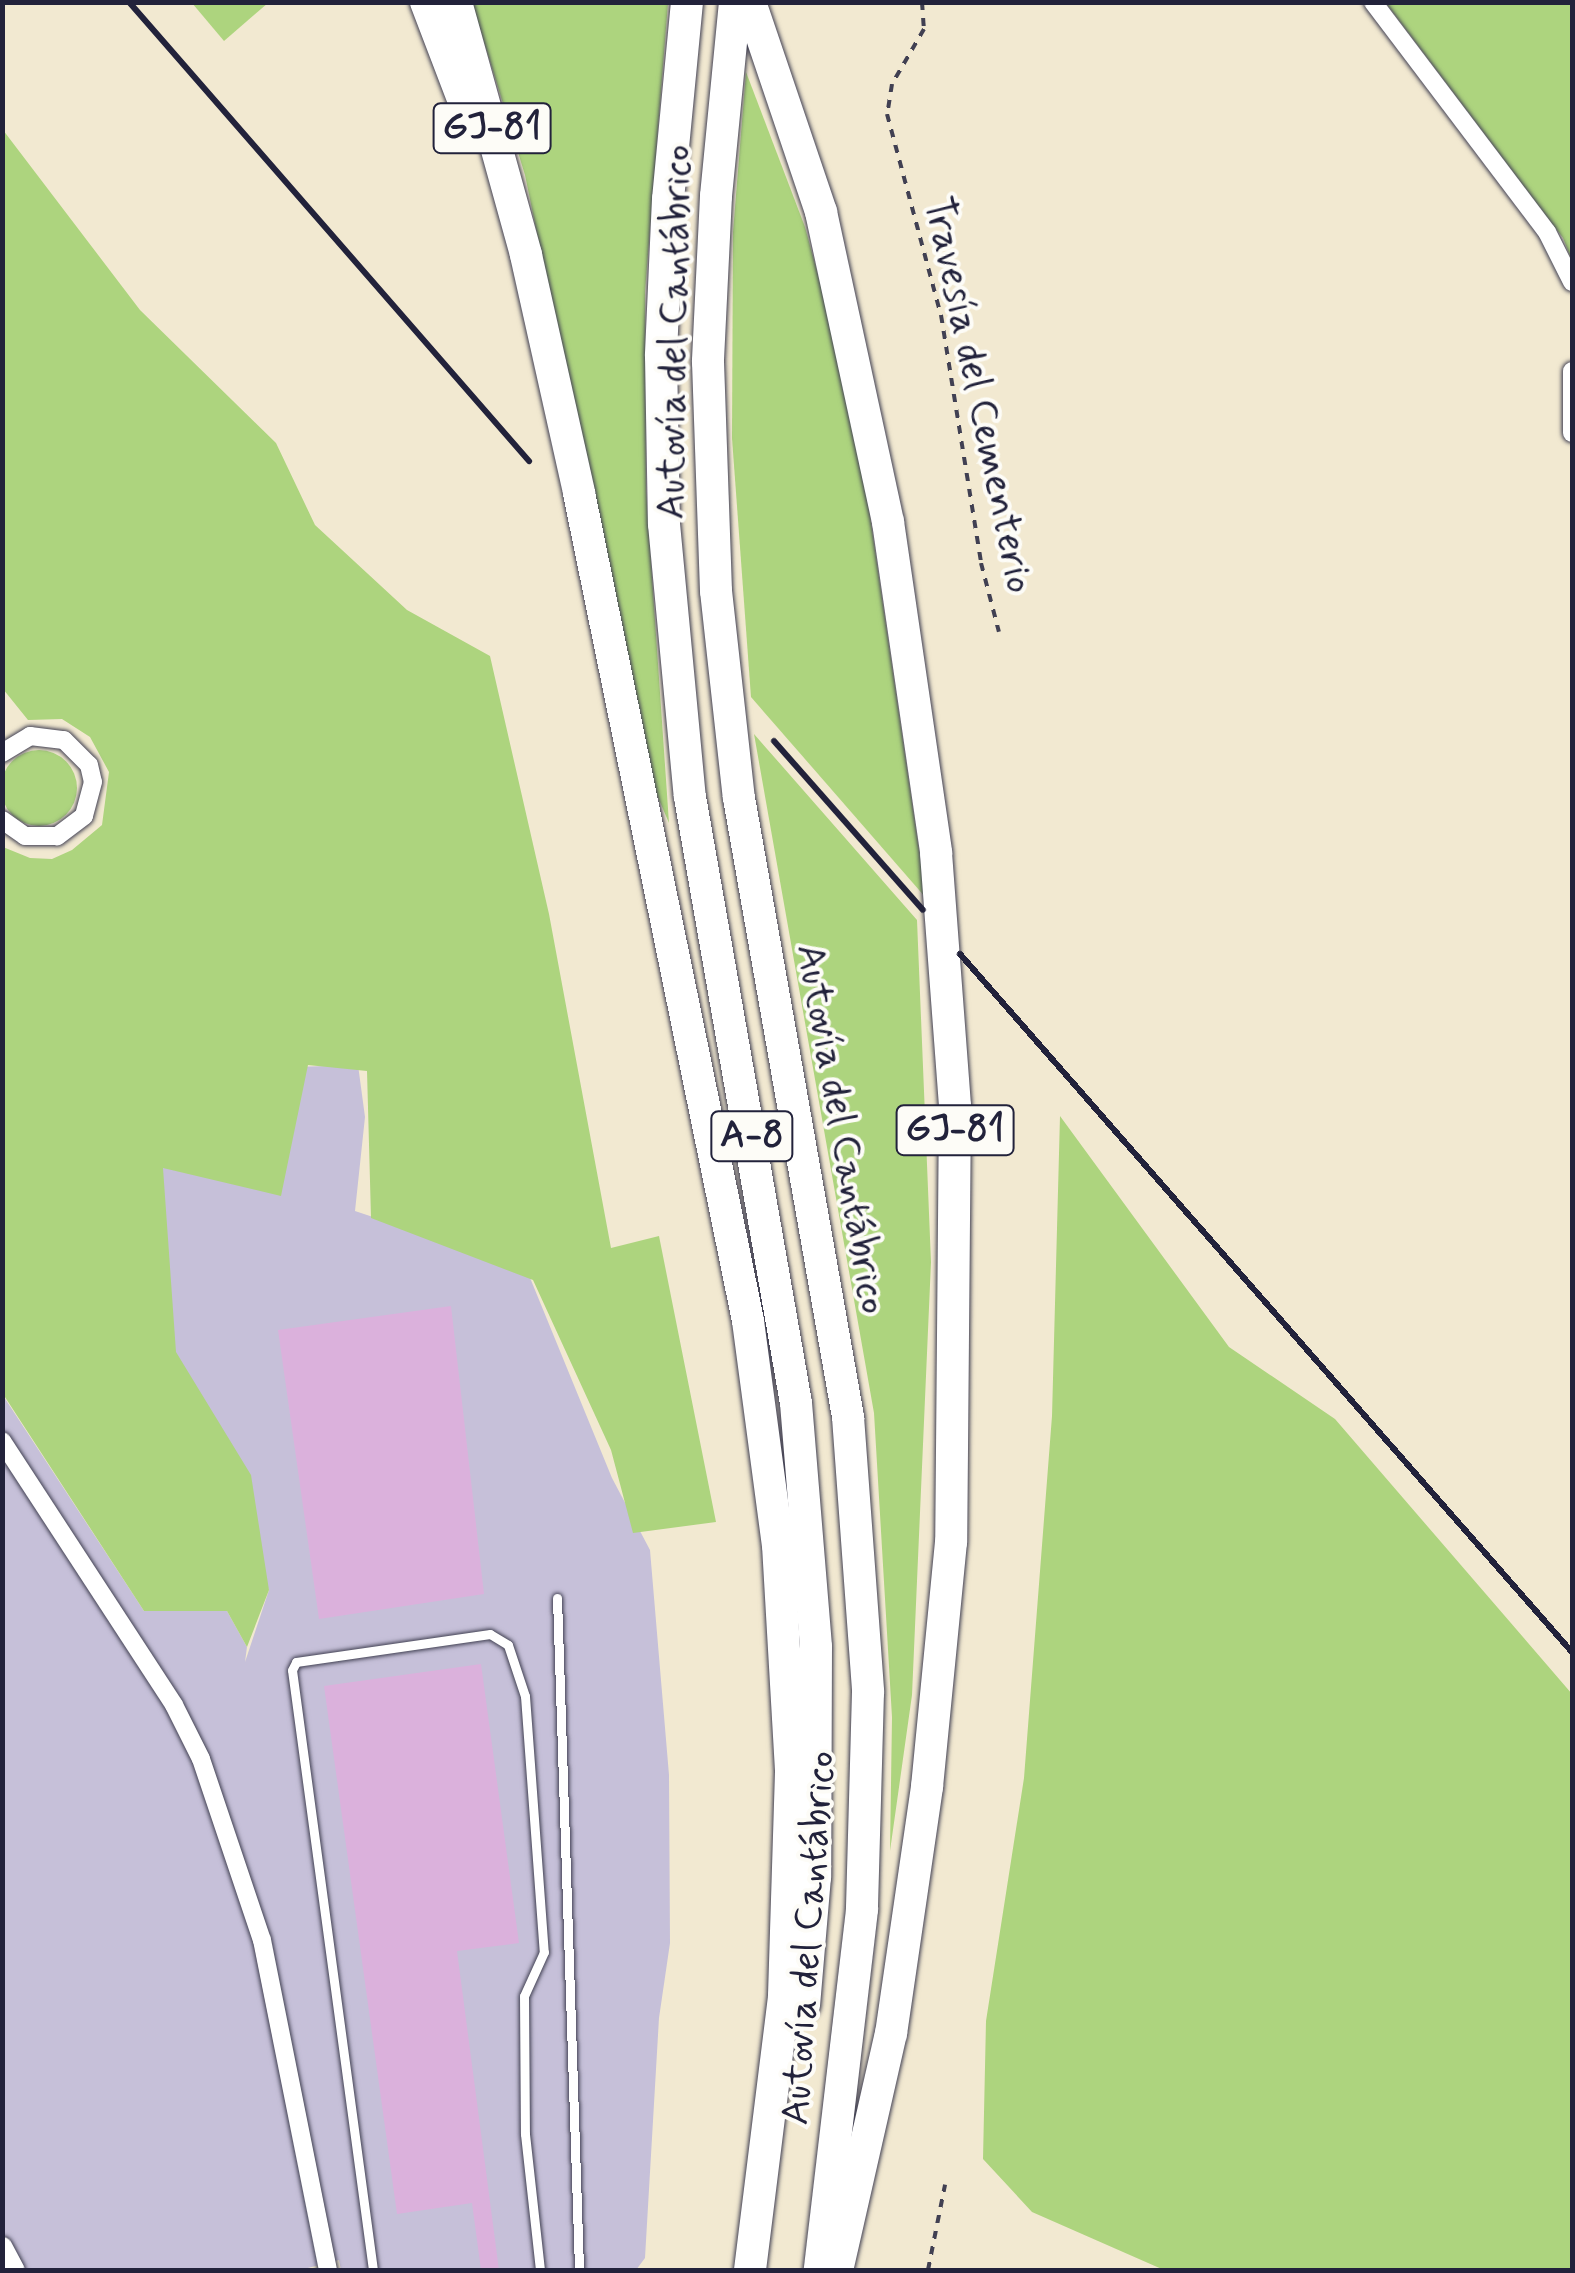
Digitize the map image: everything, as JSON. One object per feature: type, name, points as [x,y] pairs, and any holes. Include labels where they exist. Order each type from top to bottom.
[{"type":"highway","points":[[426,2],[526,255]]},
{"type":"highway","name":"GJ-81","points":[[456,2],[526,255],[748,1321],[778,1546],[790,1772],[784,1997],[750,2270]]},
{"type":"highway","name":"Autovía del Cantábrico","points":[[688,2],[667,218],[664,524],[690,797],[796,1403],[816,1646],[814,1878],[795,2108],[770,2270]]},
{"type":"highway","name":"Autovía del Cantábrico","points":[[735,2],[727,59],[708,362],[716,590],[739,798],[848,1417],[868,1692],[862,1910],[820,2270]]},
{"type":"highway","name":"GJ-81","points":[[750,2],[821,212],[888,522],[936,852],[955,1106],[952,1542],[929,1768],[892,2033],[837,2270]]},
{"type":"street","points":[[1373,2],[1547,232],[1572,282]]},
{"type":"street","points":[[1572,371],[1572,433]]},
{"type":"street","points":[[2,820],[25,836],[57,836],[84,816],[92,800],[89,765],[78,750],[48,735],[6,741]]},
{"type":"street","points":[[2,1442],[174,1705],[201,1759],[262,1940],[328,2270]]},
{"type":"street","points":[[2,2246],[16,2270]]},
{"type":"lane","points":[[557,1598],[579,2270]]},
{"type":"lane","points":[[373,2270],[292,1670],[296,1662],[490,1634],[508,1645],[524,1696],[542,1912],[544,1952],[524,1996],[526,2134],[540,2270]]},
{"type":"path","name":"Travesía del Cementerio","points":[[922,2],[924,29],[892,84],[887,114],[941,315],[981,564],[1000,632]]},
{"type":"path","points":[[928,2270],[945,2186]]},
{"type":"shaded area","points":[[358,1065],[365,1117],[355,1211],[526,1268],[612,1478],[650,1550],[669,1775],[670,1943],[659,2018],[645,2258],[636,2270],[341,2270],[339,2260],[300,2270],[3,2270],[2,1394],[144,1611],[227,1611],[247,1647],[245,1662],[269,1590],[161,1347],[156,1165],[295,1067]]},
{"type":"green space","points":[[192,3],[268,3],[224,41]]},
{"type":"green space","points":[[472,3],[668,3],[645,292],[646,490],[669,823],[648,774],[525,175]]},
{"type":"green space","points":[[1386,3],[1572,3],[1572,261],[1563,238]]},
{"type":"green space","points":[[746,72],[805,227],[854,407],[926,898],[751,697],[732,438],[733,232]]},
{"type":"green space","points":[[3,130],[140,310],[276,443],[315,525],[407,610],[490,656],[549,914],[611,1248],[659,1236],[716,1522],[633,1533],[611,1450],[533,1280],[371,1218],[367,1071],[308,1065],[281,1196],[163,1168],[176,1352],[251,1475],[269,1590],[247,1647],[227,1611],[144,1611],[3,1394],[3,847],[30,858],[52,859],[72,850],[102,825],[109,772],[90,737],[62,719],[28,720],[3,689]]},
{"type":"green space","points":[[754,734],[917,920],[931,1262],[912,1695],[890,1851],[892,1717],[874,1413]]},
{"type":"green space","points":[[39,750],[66,761],[77,788],[66,815],[39,826],[12,815],[1,788],[12,761]]},
{"type":"green space","points":[[1060,1116],[1229,1347],[1335,1419],[1572,1694],[1572,2270],[1164,2270],[1032,2212],[983,2159],[986,2021],[1024,1778],[1052,1416]]},
{"type":"building","points":[[451,1306],[484,1594],[319,1619],[278,1330]]},
{"type":"building","points":[[481,1664],[519,1943],[457,1951],[499,2270],[481,2270],[472,2203],[397,2214],[324,1686]]},
{"type":"railway","points":[[129,2],[529,461]]},
{"type":"railway","points":[[774,741],[923,910]]},
{"type":"railway","points":[[960,954],[1572,1652]]}]
